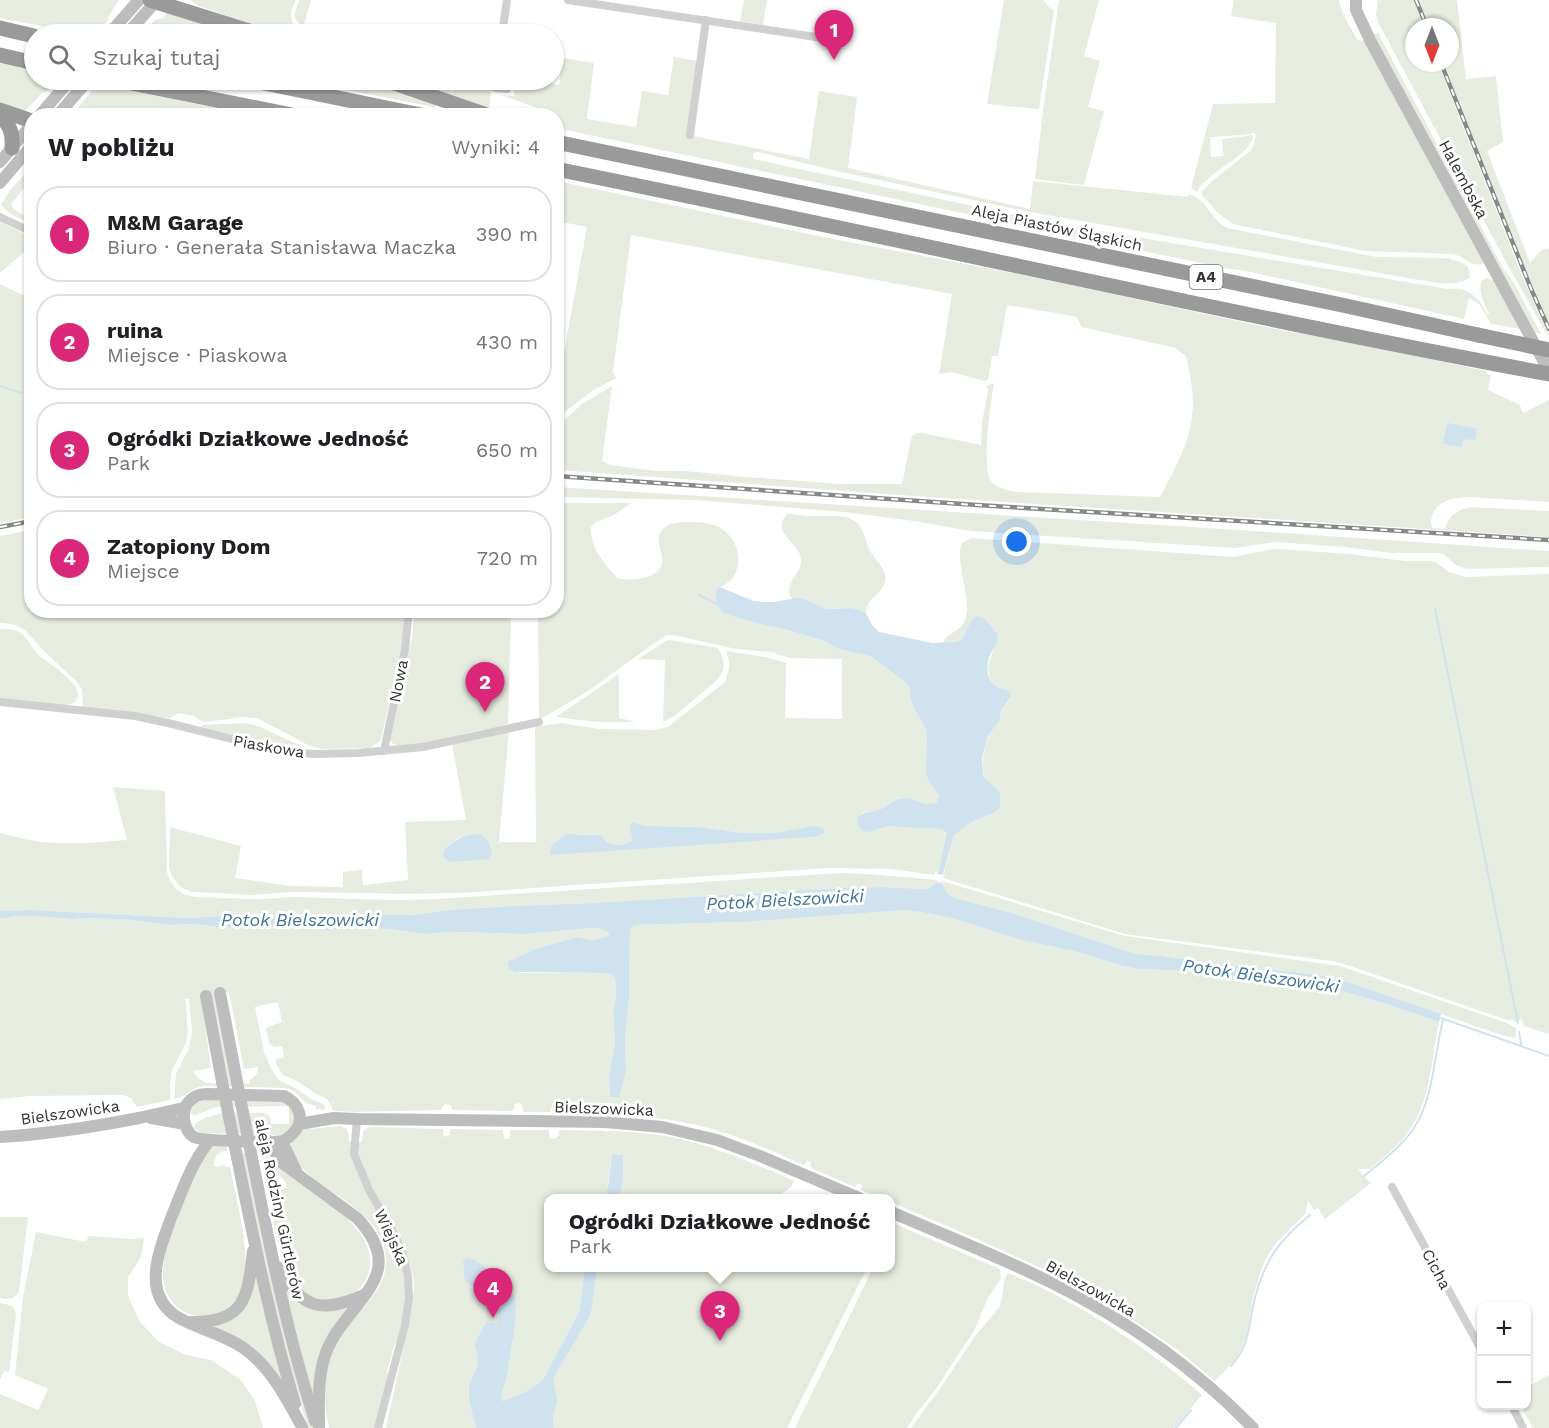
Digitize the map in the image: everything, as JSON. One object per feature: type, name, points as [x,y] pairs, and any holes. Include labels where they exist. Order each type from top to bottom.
[{"type":"highway","points":[[154,0],[228,24]]},
{"type":"highway","points":[[183,0],[186,5],[201,15]]},
{"type":"highway","points":[[0,28],[24,34]]},
{"type":"highway","points":[[0,55],[24,61]]},
{"type":"highway","points":[[166,90],[257,108]]},
{"type":"highway","points":[[298,90],[387,108]]},
{"type":"highway","points":[[414,90],[467,108]]},
{"type":"highway","points":[[0,110],[24,119]]},
{"type":"highway","points":[[0,115],[11,131],[12,148]]},
{"type":"highway","name":"Aleja Piastów Śląskich","points":[[564,142],[1549,350]]},
{"type":"highway","name":"A4","points":[[564,171],[1035,270],[1549,373]]},
{"type":"main road","points":[[118,24],[139,0]]},
{"type":"main road","points":[[136,24],[154,0]]},
{"type":"main road","name":"Halembska","points":[[1356,0],[1356,10],[1371,42],[1549,373]]},
{"type":"main road","points":[[45,108],[61,90]]},
{"type":"main road","points":[[64,108],[80,90]]},
{"type":"main road","points":[[0,162],[24,132]]},
{"type":"main road","points":[[0,183],[24,154]]},
{"type":"main road","name":"aleja Rodziny Gürtlerów","points":[[220,993],[271,1253],[293,1346],[319,1428]]},
{"type":"main road","name":"aleja Rodziny Gürtlerów","points":[[206,996],[273,1328],[302,1427]]},
{"type":"main road","name":"Bielszowicka","points":[[0,1137],[57,1132],[144,1117],[185,1108],[195,1096],[207,1094],[284,1096],[293,1101],[298,1110]]},
{"type":"main road","points":[[185,1108],[185,1124],[190,1134],[195,1138],[210,1140],[282,1141],[293,1134],[299,1124],[298,1110]]},
{"type":"main road","points":[[298,1110],[334,1118]]},
{"type":"main road","points":[[144,1117],[185,1124]]},
{"type":"main road","points":[[299,1124],[334,1118]]},
{"type":"main road","name":"Bielszowicka","points":[[334,1118],[605,1122],[662,1127],[728,1144],[850,1194]]},
{"type":"main road","points":[[191,1169],[195,1138]]},
{"type":"main road","points":[[210,1140],[191,1169],[160,1247],[155,1279],[158,1291],[164,1304],[179,1317],[228,1340],[258,1359],[286,1396],[302,1427]]},
{"type":"main road","points":[[269,1141],[281,1162],[357,1218],[373,1238],[377,1249],[378,1268],[373,1283],[335,1335],[322,1363],[319,1385],[319,1428]]},
{"type":"main road","points":[[282,1141],[296,1172]]},
{"type":"main road","name":"Bielszowicka","points":[[895,1214],[1050,1282],[1108,1314],[1198,1377],[1253,1428]]},
{"type":"main road","points":[[188,1322],[217,1319],[228,1315],[239,1306],[248,1287],[254,1241]]},
{"type":"main road","points":[[271,1253],[293,1291],[319,1306],[350,1302],[365,1295]]},
{"type":"street","points":[[503,24],[507,0]]},
{"type":"street","points":[[568,0],[836,40]]},
{"type":"street","points":[[690,135],[706,20]]},
{"type":"street","points":[[0,217],[24,228]]},
{"type":"street","name":"Nowa","points":[[384,751],[405,650],[408,618]]},
{"type":"street","name":"Piaskowa","points":[[0,702],[135,716],[237,741],[290,752],[314,754],[423,747],[539,722]]},
{"type":"street","name":"Wiejska","points":[[357,1119],[354,1154],[369,1190],[402,1251],[408,1276],[409,1299],[405,1325],[378,1428]]},
{"type":"street","name":"Cicha","points":[[1392,1187],[1477,1342]]},
{"type":"street","points":[[1514,1410],[1524,1428]]},
{"type":"shaded area","points":[[0,0],[119,0],[104,24],[31,24],[0,18]]},
{"type":"shaded area","points":[[190,0],[296,0],[291,12],[294,24],[251,24],[199,6]]},
{"type":"shaded area","points":[[299,0],[311,0],[304,24],[300,24],[294,16]]},
{"type":"shaded area","points":[[744,0],[767,0],[763,25],[740,21]]},
{"type":"shaded area","points":[[1004,0],[1043,0],[1054,10],[1039,109],[987,104]]},
{"type":"shaded area","points":[[1059,0],[1099,0],[1084,56],[1100,61],[1088,107],[1104,111],[1084,185],[1035,179]]},
{"type":"shaded area","points":[[1234,0],[1338,0],[1357,39],[1362,41],[1364,39],[1484,263],[1472,263],[1452,254],[1365,251],[1233,224],[1218,213],[1202,195],[1202,192],[1212,181],[1250,151],[1256,135],[1254,133],[1210,137],[1211,157],[1223,156],[1222,139],[1252,135],[1253,138],[1242,153],[1210,177],[1197,192],[1191,188],[1213,104],[1275,103],[1276,23],[1231,16]]},
{"type":"shaded area","points":[[1378,0],[1414,0],[1421,18],[1405,18],[1405,72],[1442,72],[1523,278],[1549,336],[1506,262],[1378,22],[1376,15]]},
{"type":"shaded area","points":[[1418,0],[1457,0],[1466,79],[1496,76],[1503,142],[1487,151],[1530,263],[1541,250],[1549,248],[1549,324],[1503,215],[1447,72],[1459,72],[1459,18],[1425,18]]},
{"type":"shaded area","points":[[169,10],[210,24],[151,24],[155,20],[162,19]]},
{"type":"shaded area","points":[[1378,33],[1503,268],[1514,283],[1541,334],[1533,332],[1373,35]]},
{"type":"shaded area","points":[[674,57],[698,61],[688,135],[809,159],[819,91],[857,97],[848,168],[1030,209],[1033,181],[1188,197],[1189,194],[1200,200],[1227,228],[1377,257],[1449,258],[1466,265],[1470,278],[1451,283],[1431,282],[1030,212],[758,152],[753,153],[753,159],[1058,224],[1448,289],[1461,289],[1472,294],[1488,315],[1482,298],[1481,281],[1488,278],[1493,280],[1521,329],[1491,324],[1479,304],[1469,298],[1464,319],[1246,271],[566,130],[564,129],[564,108],[537,108],[501,95],[514,96],[514,90],[564,90],[564,58],[594,63],[587,119],[636,127],[642,91],[668,95]]},
{"type":"shaded area","points":[[0,63],[24,69],[24,90],[48,90],[28,108],[24,108],[23,113],[0,105]]},
{"type":"shaded area","points":[[92,90],[127,90],[218,108],[78,108]]},
{"type":"shaded area","points":[[348,90],[400,90],[435,102],[434,107]]},
{"type":"shaded area","points":[[435,90],[491,90],[489,108]]},
{"type":"shaded area","points":[[24,175],[24,188],[11,204],[13,209],[24,215],[24,220],[9,213],[1,205],[10,190]]},
{"type":"shaded area","points":[[564,182],[1486,371],[1491,375],[1488,390],[1520,405],[1523,413],[1549,400],[1549,502],[1467,497],[1448,500],[1434,511],[1431,524],[1433,528],[1445,529],[1448,520],[1454,514],[1470,507],[1549,511],[1549,537],[928,497],[564,471],[564,420],[582,404],[612,386],[602,461],[610,465],[657,471],[687,471],[843,484],[901,484],[911,439],[915,434],[922,433],[981,445],[982,422],[988,390],[986,386],[994,383],[987,462],[988,474],[996,486],[1017,492],[1160,497],[1180,458],[1188,437],[1192,416],[1192,386],[1186,356],[1175,348],[1082,327],[1074,316],[1007,305],[998,356],[992,356],[988,380],[951,372],[939,374],[952,294],[631,235],[613,372],[616,378],[592,391],[564,413],[564,353],[587,227],[564,222]]},
{"type":"shaded area","points":[[0,222],[24,234],[24,252],[0,273]]},
{"type":"shaded area","points":[[0,284],[24,296],[24,518],[0,523]]},
{"type":"shaded area","points":[[564,487],[1549,551],[1549,567],[1467,569],[1456,565],[1439,553],[1392,553],[1275,542],[1235,548],[971,531],[844,512],[695,500],[564,497]]},
{"type":"shaded area","points":[[564,503],[631,503],[591,527],[596,549],[619,579],[647,577],[658,571],[662,558],[659,535],[667,526],[694,522],[721,528],[732,539],[738,552],[738,567],[735,574],[728,583],[716,590],[718,606],[723,612],[825,641],[840,649],[870,656],[910,688],[916,712],[926,729],[927,744],[939,795],[937,803],[929,805],[901,798],[876,811],[863,812],[857,819],[875,830],[889,826],[944,830],[946,837],[938,874],[936,870],[934,875],[891,869],[828,868],[462,893],[293,892],[252,895],[192,892],[180,887],[172,876],[169,867],[170,827],[241,846],[235,878],[290,886],[343,887],[343,872],[362,870],[363,885],[408,880],[405,822],[466,820],[452,744],[509,731],[499,842],[536,842],[535,727],[561,723],[599,729],[658,730],[669,726],[725,682],[729,669],[726,651],[766,657],[786,663],[785,718],[842,719],[842,659],[790,658],[771,652],[736,649],[666,635],[585,693],[539,720],[538,618],[564,618]],"holes":[[[632,822],[646,826],[700,827],[743,833],[774,833],[812,826],[815,837],[549,854],[551,846],[578,834],[601,835],[606,842],[616,845],[627,844],[632,840]],[[458,838],[485,838],[492,848],[444,850]]]},
{"type":"shaded area","points":[[787,514],[843,517],[859,525],[886,578],[883,586],[869,603],[866,613],[857,609],[826,609],[802,598],[792,599],[789,589],[801,564],[801,559],[796,547],[783,532],[783,521]]},
{"type":"shaded area","points":[[24,531],[24,618],[405,618],[402,648],[381,739],[369,748],[321,749],[308,745],[257,718],[243,717],[205,722],[194,716],[179,713],[170,718],[83,707],[82,690],[77,682],[25,630],[13,624],[0,623],[0,536]]},
{"type":"shaded area","points":[[971,538],[1234,557],[1278,549],[1350,554],[1406,561],[1434,561],[1449,572],[1465,577],[1549,574],[1549,1034],[1524,1026],[1521,1019],[1515,1022],[1512,1019],[1510,1021],[1344,964],[1125,934],[943,878],[954,835],[972,822],[995,812],[984,775],[983,758],[989,735],[1009,701],[1004,692],[990,679],[988,671],[993,643],[984,618],[966,630],[961,640],[943,643],[949,635],[960,628],[966,618],[967,603],[960,549],[962,543]]},
{"type":"shaded area","points":[[413,618],[511,618],[508,726],[475,731],[419,745],[408,746],[392,743],[390,739],[412,638]]},
{"type":"shaded area","points":[[0,629],[18,631],[40,656],[71,681],[78,693],[74,703],[60,705],[0,699]]},
{"type":"shaded area","points":[[670,640],[718,648],[724,665],[717,680],[677,714],[663,722],[665,660],[638,659]]},
{"type":"shaded area","points":[[619,674],[619,718],[636,722],[596,722],[556,717]]},
{"type":"shaded area","points":[[245,723],[258,726],[307,749],[280,747],[202,727],[202,725]]},
{"type":"shaded area","points":[[113,787],[165,791],[167,872],[175,888],[183,894],[195,897],[435,899],[841,873],[937,880],[937,882],[925,889],[881,887],[820,889],[510,906],[413,915],[313,920],[277,916],[241,915],[188,918],[30,910],[0,911],[0,833],[53,843],[127,840]]},
{"type":"shaded area","points":[[942,881],[1125,936],[1340,966],[1507,1023],[1516,1028],[1516,1038],[1504,1036],[1351,983],[1320,975],[1136,954],[1009,912],[954,898],[945,890]]},
{"type":"shaded area","points":[[906,910],[955,919],[1021,940],[1074,951],[1139,969],[1193,971],[1309,983],[1386,1004],[1439,1022],[1427,1089],[1412,1126],[1393,1149],[1370,1169],[1358,1169],[1371,1183],[1325,1219],[1318,1208],[1314,1210],[1308,1201],[1305,1214],[1277,1242],[1267,1256],[1253,1297],[1247,1335],[1242,1348],[1235,1360],[1215,1381],[1178,1350],[1115,1308],[1114,1300],[1106,1303],[1027,1262],[895,1204],[895,1194],[872,1194],[861,1190],[860,1184],[855,1187],[811,1168],[810,1161],[804,1165],[749,1141],[721,1132],[659,1118],[559,1113],[556,1103],[552,1105],[550,1112],[523,1112],[520,1103],[515,1104],[513,1111],[452,1110],[451,1106],[446,1104],[441,1110],[333,1111],[327,1099],[283,1075],[276,1064],[276,1059],[284,1058],[282,1046],[274,1047],[269,1043],[266,1028],[282,1022],[278,1002],[255,1007],[264,1052],[279,1080],[323,1104],[325,1110],[316,1109],[316,1106],[306,1103],[294,1091],[286,1088],[203,1086],[174,1099],[176,1074],[191,1039],[189,999],[185,999],[188,1031],[186,1043],[172,1070],[170,1100],[137,1107],[131,1098],[123,1095],[31,1096],[0,1099],[0,919],[17,916],[93,918],[218,927],[390,929],[425,934],[453,932],[525,934],[601,929],[611,933],[592,940],[577,937],[535,949],[513,959],[511,971],[612,974],[615,978],[616,997],[613,1014],[615,1043],[609,1076],[610,1097],[618,1098],[626,1071],[625,1042],[629,1000],[630,931],[634,925],[744,922]],"holes":[[[229,992],[244,1069],[258,1067],[256,1075],[249,1080],[250,1084],[233,1083],[216,994]],[[201,997],[227,1083],[203,1081],[193,1071],[211,1068]]]},
{"type":"shaded area","points":[[206,1099],[276,1100],[287,1103],[292,1110],[294,1119],[285,1134],[280,1135],[201,1133],[194,1128],[195,1124],[211,1116],[228,1113],[264,1113],[270,1116],[271,1124],[289,1124],[289,1106],[217,1107],[196,1115],[190,1112],[195,1104]]},
{"type":"shaded area","points":[[310,1126],[311,1129],[340,1126],[347,1129],[349,1141],[352,1142],[401,1259],[406,1291],[404,1316],[387,1372],[388,1376],[375,1428],[329,1428],[325,1385],[331,1353],[344,1331],[380,1285],[385,1272],[386,1258],[382,1241],[370,1222],[352,1205],[312,1177],[295,1161],[291,1150],[293,1140]]},
{"type":"shaded area","points":[[371,1127],[443,1129],[444,1137],[450,1135],[450,1129],[503,1130],[504,1139],[510,1138],[510,1130],[549,1130],[550,1138],[554,1139],[559,1136],[559,1130],[653,1134],[715,1149],[794,1181],[791,1187],[781,1194],[621,1194],[623,1155],[612,1154],[607,1194],[544,1194],[544,1272],[584,1272],[579,1312],[544,1378],[524,1392],[500,1400],[512,1346],[516,1308],[463,1261],[465,1278],[472,1288],[481,1294],[487,1312],[499,1314],[498,1323],[486,1322],[476,1340],[478,1358],[469,1385],[469,1397],[476,1428],[386,1428],[412,1308],[414,1288],[413,1275],[404,1249],[357,1155],[358,1142],[362,1142],[365,1129]]},
{"type":"shaded area","points":[[226,1143],[227,1151],[217,1156],[214,1167],[225,1165],[230,1167],[245,1245],[245,1276],[242,1289],[228,1308],[208,1316],[197,1316],[177,1307],[166,1291],[163,1267],[166,1248],[199,1163],[213,1144]]},
{"type":"shaded area","points":[[259,1144],[265,1146],[358,1230],[366,1244],[370,1260],[368,1275],[361,1287],[350,1296],[323,1301],[309,1295],[296,1284],[290,1275],[277,1239],[268,1191],[287,1188],[284,1180],[279,1176],[265,1175]]},
{"type":"shaded area","points":[[247,1152],[313,1428],[308,1428],[279,1333],[241,1153]]},
{"type":"shaded area","points":[[0,1217],[28,1217],[19,1292],[13,1298],[8,1299],[0,1298]]},
{"type":"shaded area","points":[[895,1224],[1000,1269],[1001,1279],[989,1296],[974,1331],[907,1428],[795,1428],[871,1272],[895,1272]]},
{"type":"shaded area","points":[[36,1232],[86,1242],[88,1236],[144,1238],[141,1257],[128,1277],[128,1296],[140,1322],[159,1342],[186,1355],[211,1360],[241,1380],[255,1401],[263,1428],[0,1428],[0,1394],[38,1410],[48,1389],[15,1375],[23,1297]]},
{"type":"shaded area","points":[[597,1272],[865,1272],[787,1428],[554,1428],[553,1419],[557,1400],[554,1377],[592,1309]]},
{"type":"shaded area","points":[[1007,1273],[1041,1288],[1098,1319],[1169,1368],[1202,1395],[1174,1428],[911,1428],[976,1335],[999,1308]]},
{"type":"shaded area","points":[[256,1276],[283,1381],[208,1326],[222,1323]]},
{"type":"shaded area","points":[[283,1284],[320,1311],[349,1308],[313,1398]]},
{"type":"shaded area","points":[[0,1303],[13,1307],[16,1315],[9,1372],[4,1371],[0,1380]]},
{"type":"shaded area","points":[[1549,1375],[1549,1428],[1533,1428],[1523,1410],[1531,1410],[1531,1385]]},
{"type":"water","points":[[1448,423],[1477,429],[1475,440],[1464,439],[1461,447],[1444,444]]},
{"type":"water","points":[[719,587],[754,601],[775,602],[802,598],[826,609],[857,609],[866,613],[872,625],[879,632],[932,643],[961,640],[972,620],[978,616],[984,618],[998,635],[989,658],[988,676],[993,684],[1009,691],[1011,696],[1002,710],[999,721],[988,736],[982,758],[985,779],[1000,794],[1000,807],[954,835],[943,875],[938,874],[946,836],[942,829],[889,826],[869,832],[859,827],[857,819],[863,813],[878,810],[901,798],[928,804],[937,802],[939,795],[926,774],[926,729],[916,712],[910,688],[870,656],[839,649],[825,641],[723,613],[715,595]]},
{"type":"water","points":[[632,822],[646,826],[700,827],[743,833],[774,833],[812,826],[824,829],[824,833],[815,837],[549,855],[551,846],[566,834],[601,835],[606,842],[616,845],[627,844],[632,840],[630,826]]},
{"type":"water","points":[[480,834],[490,845],[492,851],[490,859],[450,862],[443,856],[444,850],[457,840],[465,836]]},
{"type":"water","points":[[937,882],[941,883],[948,894],[954,898],[1009,912],[1136,954],[1320,975],[1351,983],[1441,1014],[1439,1022],[1386,1004],[1309,983],[1193,971],[1139,969],[1074,951],[1021,940],[955,919],[906,910],[744,922],[634,925],[630,931],[629,1000],[625,1042],[626,1071],[619,1098],[610,1097],[609,1076],[615,1043],[613,1014],[616,997],[615,978],[611,974],[600,973],[515,972],[508,964],[535,949],[577,937],[592,940],[608,936],[610,933],[601,929],[525,934],[453,932],[425,934],[390,929],[218,927],[93,918],[17,916],[0,919],[0,911],[30,910],[188,918],[241,915],[313,920],[345,919],[510,906],[820,889],[881,887],[925,889]]},
{"type":"water","points":[[612,1154],[623,1155],[621,1194],[607,1194]]},
{"type":"water","points":[[467,1258],[481,1264],[513,1292],[516,1301],[515,1323],[502,1401],[535,1386],[544,1378],[579,1312],[584,1272],[597,1272],[589,1318],[554,1377],[557,1403],[553,1419],[554,1428],[476,1428],[469,1399],[469,1385],[477,1366],[476,1340],[486,1322],[498,1323],[499,1314],[487,1312],[484,1298],[467,1283],[464,1277],[463,1261]]},
{"type":"waterway","points":[[0,386],[22,393]]},
{"type":"waterway","points":[[699,595],[719,605]]},
{"type":"waterway","points":[[1435,609],[1518,1023]]},
{"type":"waterway","name":"Potok Bielszowicki","points":[[1438,1017],[1549,1056]]},
{"type":"waterway","points":[[1363,1177],[1403,1142],[1421,1116],[1430,1089],[1443,1020]]},
{"type":"waterway","points":[[1519,1032],[1521,1044]]},
{"type":"waterway","points":[[1231,1366],[1246,1342],[1255,1298],[1268,1262],[1290,1233],[1310,1215]]},
{"type":"waterway","points":[[1176,1428],[1191,1410]]},
{"type":"railway","points":[[1416,0],[1423,18]]},
{"type":"railway","points":[[1445,72],[1549,329]]},
{"type":"railway","points":[[564,477],[977,505],[1549,540]]},
{"type":"railway","points":[[0,527],[24,522]]},
{"type":"place","name":"M&M Garage","points":[[834,60]]},
{"type":"place","name":"ruina","points":[[485,712]]},
{"type":"place","name":"Zatopiony Dom","points":[[493,1318]]},
{"type":"place","name":"Ogródki Działkowe Jedność","points":[[720,1341]]}]
